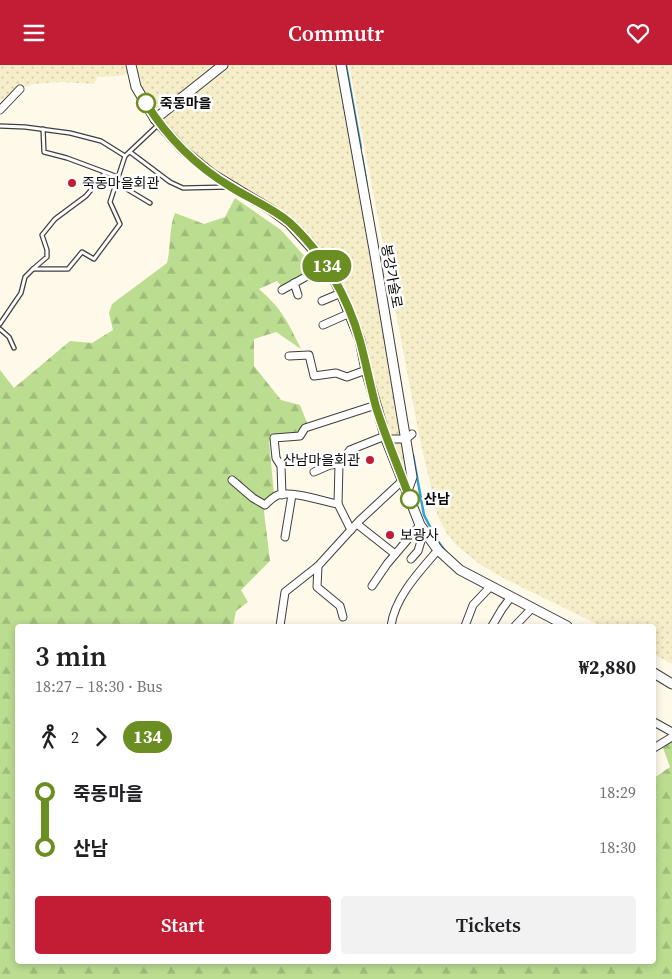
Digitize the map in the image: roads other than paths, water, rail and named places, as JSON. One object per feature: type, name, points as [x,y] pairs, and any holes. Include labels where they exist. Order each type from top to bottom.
[{"type":"street","name":"봉강가술로","points":[[131,65],[136,87],[157,121],[176,143],[198,164],[289,223],[327,265],[350,313],[360,340],[366,370],[386,438],[422,528],[438,550],[460,570],[563,624]]},
{"type":"street","points":[[157,121],[223,65]]},
{"type":"street","name":"봉강가술로","points":[[340,65],[408,437],[412,477],[407,491]]},
{"type":"street","points":[[0,110],[20,89]]},
{"type":"street","points":[[282,290],[327,265]]},
{"type":"street","points":[[294,283],[298,295]]},
{"type":"street","points":[[322,301],[341,293]]},
{"type":"street","points":[[323,325],[350,313]]},
{"type":"street","points":[[288,356],[309,355],[314,376],[336,373],[348,377],[366,370]]},
{"type":"street","points":[[280,495],[280,466],[276,458],[274,438],[300,436],[305,428],[376,405]]},
{"type":"street","points":[[351,530],[338,504],[339,464],[350,450],[386,438],[408,437]]},
{"type":"street","points":[[314,472],[330,465],[339,464]]},
{"type":"street","points":[[232,480],[253,498],[265,505],[273,497],[280,495],[292,495],[338,504]]},
{"type":"street","points":[[280,624],[284,592],[318,566],[357,524],[403,481]]},
{"type":"street","points":[[285,537],[292,495]]},
{"type":"street","points":[[357,524],[395,554]]},
{"type":"street","points":[[372,586],[395,554],[422,528]]},
{"type":"street","points":[[411,559],[418,551],[422,528]]},
{"type":"street","points":[[391,624],[393,615],[410,584],[438,550]]},
{"type":"street","points":[[318,566],[317,587],[340,606],[343,617]]},
{"type":"street","points":[[466,624],[473,605],[491,586]]},
{"type":"street","points":[[493,624],[511,597]]},
{"type":"street","points":[[517,624],[532,608]]},
{"type":"street","points":[[656,677],[672,684]]},
{"type":"street","points":[[656,723],[672,732]]},
{"type":"street","points":[[656,747],[672,737]]},
{"type":"lane","points":[[33,269],[68,269],[82,252],[94,259],[120,224],[110,202],[125,156],[157,121]]},
{"type":"lane","points":[[0,126],[70,133],[101,141],[125,156]]},
{"type":"lane","points":[[43,129],[44,152],[67,158],[117,179],[125,188],[150,203]]},
{"type":"lane","points":[[130,152],[170,182],[183,188],[231,187]]},
{"type":"lane","points":[[0,324],[21,293],[25,277],[46,257],[47,250],[42,235],[55,219],[86,196],[104,173]]},
{"type":"lane","points":[[0,329],[9,337],[14,348]]},
{"type":"waterway","points":[[346,65],[361,148]]},
{"type":"waterway","points":[[362,156],[367,186]]},
{"type":"waterway","points":[[413,455],[424,515],[437,540],[446,552]]},
{"type":"place","name":"죽동마을","points":[[146,103]]},
{"type":"place","name":"죽동마을회관","points":[[72,183]]},
{"type":"place","name":"산남마을회관","points":[[370,460]]},
{"type":"place","name":"산남","points":[[410,499]]},
{"type":"place","name":"보광사","points":[[390,535]]}]
